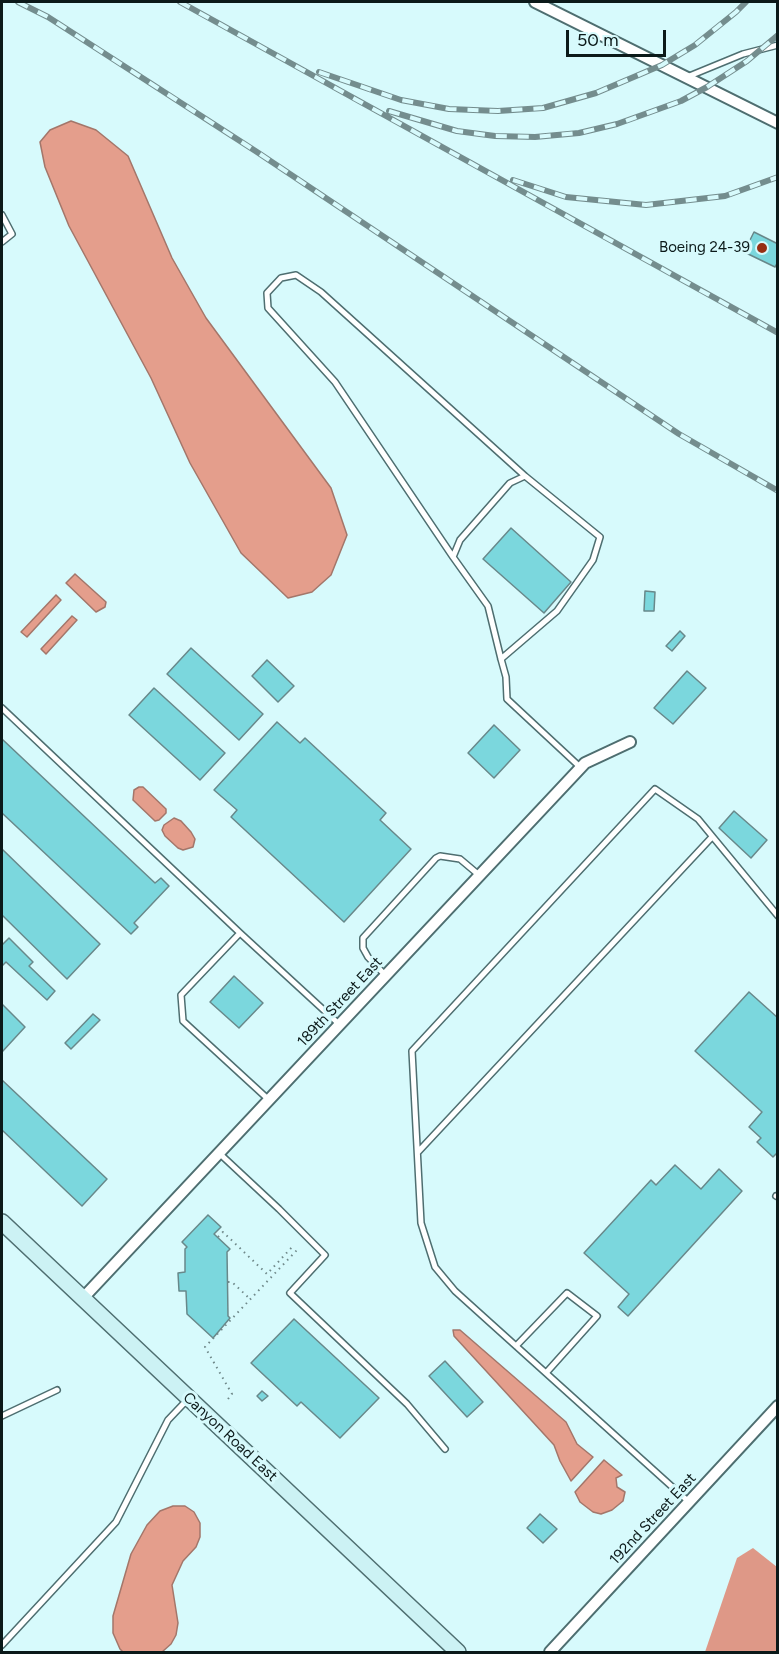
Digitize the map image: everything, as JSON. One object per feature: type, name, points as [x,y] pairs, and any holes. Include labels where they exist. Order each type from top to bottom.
[{"type":"main road","name":"Canyon Road East","points":[[2,1221],[458,1653]]},
{"type":"street","points":[[536,2],[777,123]]},
{"type":"street","name":"189th Street East","points":[[83,1298],[581,767],[630,742]]},
{"type":"street","name":"192nd Street East","points":[[550,1653],[777,1406]]},
{"type":"lane","points":[[687,77],[743,54],[777,45]]},
{"type":"lane","points":[[2,215],[12,234],[2,242]]},
{"type":"lane","points":[[501,659],[557,611],[593,560],[600,537],[525,476],[321,292],[296,275],[280,278],[267,293],[268,308],[334,382],[488,606],[501,659],[506,677],[507,699],[581,767]]},
{"type":"lane","points":[[453,557],[460,540],[510,483],[525,476]]},
{"type":"lane","points":[[2,708],[340,1025]]},
{"type":"lane","points":[[689,1502],[454,1292],[435,1267],[421,1223],[412,1052],[656,789],[698,819],[777,916]]},
{"type":"lane","points":[[418,1152],[712,837]]},
{"type":"lane","points":[[386,976],[368,957],[363,948],[363,938],[436,858],[440,856],[460,858],[480,876]]},
{"type":"lane","points":[[240,933],[181,995],[183,1022],[269,1100]]},
{"type":"lane","points":[[219,1153],[325,1256],[290,1293],[407,1404],[445,1449]]},
{"type":"lane","points":[[516,1346],[567,1293],[597,1316],[546,1373]]},
{"type":"lane","points":[[2,1416],[57,1390]]},
{"type":"lane","points":[[2,1645],[116,1522],[168,1420],[189,1398]]},
{"type":"path","points":[[218,1237],[223,1232],[267,1274],[269,1272],[273,1275]]},
{"type":"path","points":[[269,1272],[293,1246]]},
{"type":"path","points":[[228,1399],[232,1394],[205,1347],[297,1250]]},
{"type":"path","points":[[228,1282],[232,1282],[250,1299]]},
{"type":"shaded area","points":[[71,121],[96,130],[128,156],[172,258],[206,318],[331,488],[347,535],[331,575],[312,592],[288,598],[241,553],[190,463],[151,378],[69,226],[45,167],[40,142],[50,130]]},
{"type":"shaded area","points":[[75,574],[106,602],[105,607],[96,612],[66,583]]},
{"type":"shaded area","points":[[56,595],[61,600],[27,637],[21,632]]},
{"type":"shaded area","points":[[72,616],[77,620],[46,654],[41,649]]},
{"type":"shaded area","points":[[143,787],[166,809],[166,813],[159,820],[155,821],[133,800],[134,790]]},
{"type":"shaded area","points":[[174,818],[181,821],[191,832],[195,839],[193,847],[183,850],[165,836],[162,830],[164,825]]},
{"type":"shaded area","points":[[453,1330],[460,1330],[566,1422],[577,1444],[593,1457],[571,1481],[554,1445],[454,1336]]},
{"type":"shaded area","points":[[604,1460],[622,1475],[616,1478],[617,1487],[625,1492],[623,1501],[612,1510],[601,1514],[593,1512],[580,1502],[575,1492]]},
{"type":"shaded area","points":[[173,1506],[185,1506],[194,1512],[200,1523],[200,1537],[196,1547],[183,1561],[172,1585],[178,1623],[176,1635],[171,1644],[162,1652],[123,1652],[113,1633],[113,1616],[131,1554],[147,1525],[160,1511]]},
{"type":"shaded area","points":[[753,1548],[777,1567],[777,1652],[705,1652],[737,1558]]},
{"type":"building","name":"Boeing 24-39","points":[[754,232],[778,244],[778,262],[775,267],[744,252]]},
{"type":"building","points":[[511,528],[571,582],[544,613],[483,559]]},
{"type":"building","points":[[645,591],[655,592],[654,611],[644,611]]},
{"type":"building","points":[[680,631],[685,636],[672,651],[666,646]]},
{"type":"building","points":[[191,648],[263,714],[239,740],[167,674]]},
{"type":"building","points":[[267,660],[294,686],[278,702],[252,676]]},
{"type":"building","points":[[687,671],[706,688],[673,724],[654,708]]},
{"type":"building","points":[[154,688],[225,753],[200,780],[129,715]]},
{"type":"building","points":[[277,722],[300,743],[305,738],[386,813],[380,820],[411,849],[344,922],[231,817],[237,810],[214,790]]},
{"type":"building","points":[[494,725],[520,750],[494,778],[468,753]]},
{"type":"building","points":[[2,739],[155,883],[161,878],[169,886],[134,923],[138,927],[131,934],[2,813]]},
{"type":"building","points":[[734,811],[767,840],[751,858],[719,828]]},
{"type":"building","points":[[2,849],[100,944],[67,979],[2,915]]},
{"type":"building","points":[[9,938],[33,962],[29,966],[55,991],[47,1000],[6,962],[2,966],[2,945]]},
{"type":"building","points":[[234,976],[263,1003],[239,1028],[210,1002]]},
{"type":"building","points":[[749,992],[778,1018],[778,1152],[773,1157],[757,1142],[761,1138],[749,1127],[762,1112],[695,1051]]},
{"type":"building","points":[[2,1004],[25,1027],[2,1052]]},
{"type":"building","points":[[93,1014],[100,1020],[71,1049],[65,1043]]},
{"type":"building","points":[[2,1080],[107,1179],[82,1206],[2,1130]]},
{"type":"building","points":[[675,1165],[701,1189],[719,1169],[742,1191],[628,1316],[618,1307],[629,1294],[584,1253],[651,1180],[656,1185]]},
{"type":"building","points":[[208,1215],[221,1227],[214,1234],[230,1249],[227,1252],[228,1316],[230,1318],[213,1338],[187,1314],[186,1291],[179,1291],[178,1273],[185,1272],[185,1249],[187,1247],[182,1242]]},
{"type":"building","points":[[294,1319],[379,1398],[340,1438],[301,1402],[297,1406],[251,1363]]},
{"type":"building","points":[[445,1361],[483,1402],[467,1417],[429,1376]]},
{"type":"building","points":[[262,1391],[268,1396],[262,1401],[257,1396]]},
{"type":"building","points":[[540,1514],[557,1529],[543,1543],[527,1528]]},
{"type":"railway","points":[[18,2],[48,17],[257,152],[679,434],[778,491]]},
{"type":"railway","points":[[180,2],[778,333]]},
{"type":"railway","points":[[319,72],[401,100],[449,109],[498,111],[543,108],[596,93],[662,65],[695,45],[746,2]]},
{"type":"railway","points":[[389,111],[457,131],[495,136],[535,137],[579,133],[617,124],[681,101],[747,61],[778,35]]},
{"type":"railway","points":[[513,180],[566,197],[646,205],[725,196],[778,177]]},
{"type":"place","name":"Boeing 24-39","points":[[762,248]]}]
